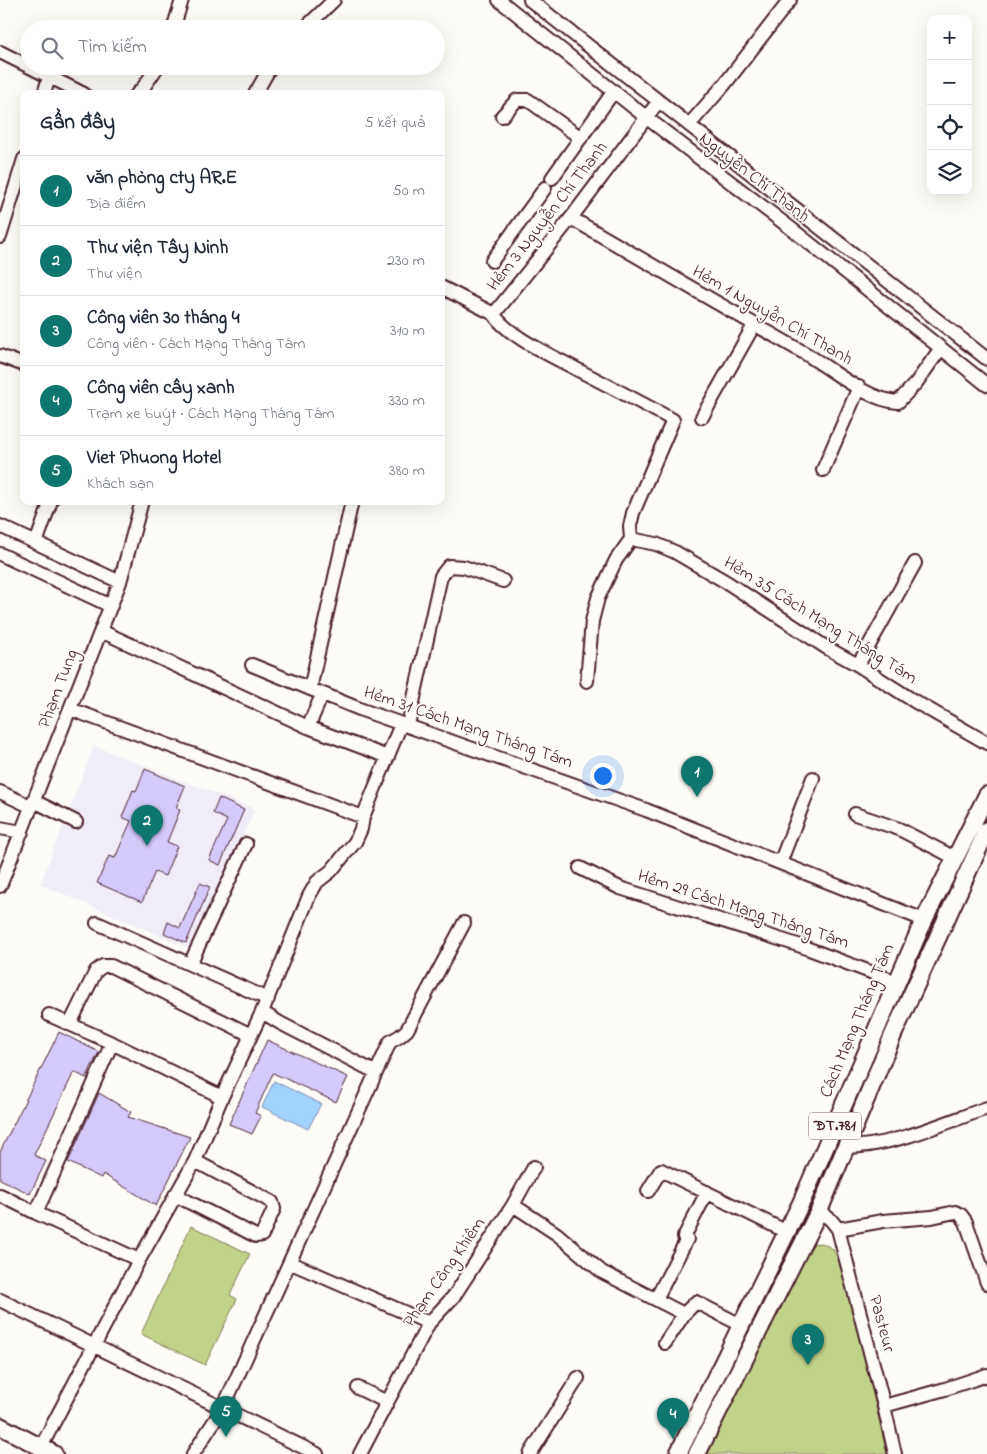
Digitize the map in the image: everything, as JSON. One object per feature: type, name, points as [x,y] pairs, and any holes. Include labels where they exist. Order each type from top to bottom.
[{"type":"main road","name":"Cách Mạng Tháng Tám","points":[[678,1454],[801,1203],[924,920],[987,795]]},
{"type":"main road","name":"ĐT.781","points":[[697,1454],[819,1211],[914,989],[987,830]]},
{"type":"main road","points":[[897,982],[914,989]]},
{"type":"main road","points":[[829,1140],[846,1147]]},
{"type":"main road","points":[[801,1203],[819,1211]]},
{"type":"main road","points":[[0,1426],[47,1451]]},
{"type":"street","points":[[175,20],[182,0]]},
{"type":"street","points":[[313,20],[334,0]]},
{"type":"street","name":"Nguyễn Chí Thanh","points":[[499,0],[941,348],[985,378]]},
{"type":"street","name":"Nguyễn Chí Thanh","points":[[530,0],[987,358]]},
{"type":"street","points":[[689,125],[729,79],[790,0]]},
{"type":"street","points":[[0,52],[20,62]]},
{"type":"street","points":[[45,75],[76,90]]},
{"type":"street","points":[[141,90],[152,75]]},
{"type":"street","points":[[257,90],[266,75]]},
{"type":"street","points":[[45,90],[49,77]]},
{"type":"street","points":[[492,261],[614,91]]},
{"type":"street","points":[[502,116],[517,100],[528,100],[580,138]]},
{"type":"street","name":"Hẻm 3 Nguyễn Chí Thanh","points":[[445,289],[494,314],[571,218],[658,102]]},
{"type":"street","points":[[0,236],[20,172]]},
{"type":"street","points":[[793,230],[804,214]]},
{"type":"street","name":"Hẻm 1 Nguyễn Chí Thanh","points":[[571,218],[887,401],[898,402],[916,383],[941,348]]},
{"type":"street","points":[[494,314],[497,320],[508,330],[538,348],[673,420],[634,513],[630,526],[631,539],[616,560],[598,598],[592,621],[587,681]]},
{"type":"street","points":[[702,417],[754,325]]},
{"type":"street","points":[[0,356],[20,364]]},
{"type":"street","points":[[823,470],[860,387]]},
{"type":"street","points":[[36,542],[50,505]]},
{"type":"street","name":"Phạm Tung","points":[[0,886],[120,582],[141,505]]},
{"type":"street","points":[[310,689],[351,505]]},
{"type":"street","points":[[0,526],[120,582]]},
{"type":"street","name":"Hẻm 35 Cách Mạng Tháng Tám","points":[[631,539],[656,544],[675,552],[728,583],[827,648],[858,664],[914,701],[987,743]]},
{"type":"street","points":[[0,554],[111,606]]},
{"type":"street","points":[[858,664],[915,563]]},
{"type":"street","points":[[47,1451],[95,1347],[139,1260],[195,1161],[222,1097],[268,999],[309,896],[317,882],[331,870],[356,842],[363,817],[388,757],[404,725],[441,576],[449,566],[464,567],[503,581]]},
{"type":"street","points":[[101,631],[308,727],[388,757]]},
{"type":"street","name":"Hẻm 31 Cách Mạng Tháng Tám","points":[[252,665],[322,695],[646,810],[924,920]]},
{"type":"street","points":[[308,727],[322,695]]},
{"type":"street","points":[[70,709],[363,817]]},
{"type":"street","points":[[780,863],[813,778]]},
{"type":"street","points":[[0,792],[76,822]]},
{"type":"street","points":[[855,814],[899,829],[956,858]]},
{"type":"street","points":[[0,828],[22,832]]},
{"type":"street","points":[[190,964],[246,844]]},
{"type":"street","name":"Hẻm 29 Cách Mạng Tháng Tám","points":[[580,868],[620,888],[800,946],[897,982]]},
{"type":"street","points":[[97,923],[268,999]]},
{"type":"street","points":[[193,1454],[224,1408],[390,1042],[407,1030],[464,923]]},
{"type":"street","points":[[70,1024],[96,971],[103,966],[111,966],[251,1035]]},
{"type":"street","points":[[262,1012],[375,1072]]},
{"type":"street","points":[[48,1015],[112,1043],[222,1097]]},
{"type":"street","points":[[36,1213],[112,1043]]},
{"type":"street","points":[[846,1147],[882,1144],[987,1108]]},
{"type":"street","points":[[175,1195],[256,1236],[262,1235],[274,1208],[272,1202],[195,1161]]},
{"type":"street","name":"Phạm Công Khiêm","points":[[360,1454],[429,1323],[454,1296],[513,1205],[534,1167]]},
{"type":"street","points":[[648,1191],[661,1170],[787,1232]]},
{"type":"street","points":[[656,1299],[687,1239],[684,1237],[707,1192]]},
{"type":"street","points":[[0,1195],[139,1260]]},
{"type":"street","points":[[513,1205],[557,1234],[602,1272],[684,1314]]},
{"type":"street","points":[[819,1211],[831,1220],[838,1229],[874,1222],[932,1218],[955,1212],[961,1215],[966,1222],[986,1280]]},
{"type":"street","name":"Pasteur","points":[[838,1229],[895,1454]]},
{"type":"street","points":[[291,1263],[429,1323]]},
{"type":"street","points":[[0,1300],[317,1454]]},
{"type":"street","points":[[665,1343],[684,1314],[696,1302],[741,1326]]},
{"type":"street","points":[[884,1406],[987,1375]]},
{"type":"street","points":[[530,1454],[578,1378]]},
{"type":"street","points":[[358,1388],[387,1402]]},
{"type":"shaded area","points":[[94,746],[255,809],[193,950],[40,884]]},
{"type":"green space","points":[[191,1226],[250,1254],[230,1295],[237,1299],[205,1365],[141,1334]]},
{"type":"green space","points":[[822,1243],[833,1249],[845,1275],[887,1454],[708,1454],[796,1268],[804,1254],[813,1244]]},
{"type":"water","points":[[274,1081],[321,1104],[308,1129],[262,1107]]},
{"type":"building","points":[[145,769],[185,786],[176,808],[180,810],[167,842],[177,846],[165,876],[155,872],[142,902],[97,883],[109,856],[115,858],[131,821],[122,817],[133,790],[136,791]]},
{"type":"building","points":[[219,798],[244,810],[220,865],[209,860],[227,820],[213,813]]},
{"type":"building","points":[[200,883],[210,887],[186,943],[164,933],[168,922],[180,928]]},
{"type":"building","points":[[59,1032],[99,1052],[86,1078],[74,1072],[34,1155],[46,1161],[30,1194],[0,1179],[0,1152]]},
{"type":"building","points":[[267,1040],[348,1077],[336,1102],[273,1073],[255,1113],[261,1116],[252,1134],[229,1124]]},
{"type":"building","points":[[99,1093],[131,1112],[128,1117],[190,1137],[156,1206],[103,1174],[101,1178],[68,1162]]},
{"type":"place","name":"văn phòng cty AR.E","points":[[697,797]]},
{"type":"place","name":"Thư viện Tây Ninh","points":[[147,846]]},
{"type":"place","name":"Công viên 30 tháng 4","points":[[808,1365]]},
{"type":"place","name":"Viet Phuong Hotel","points":[[226,1437]]},
{"type":"place","name":"Công viên cây xanh","points":[[673,1439]]}]
